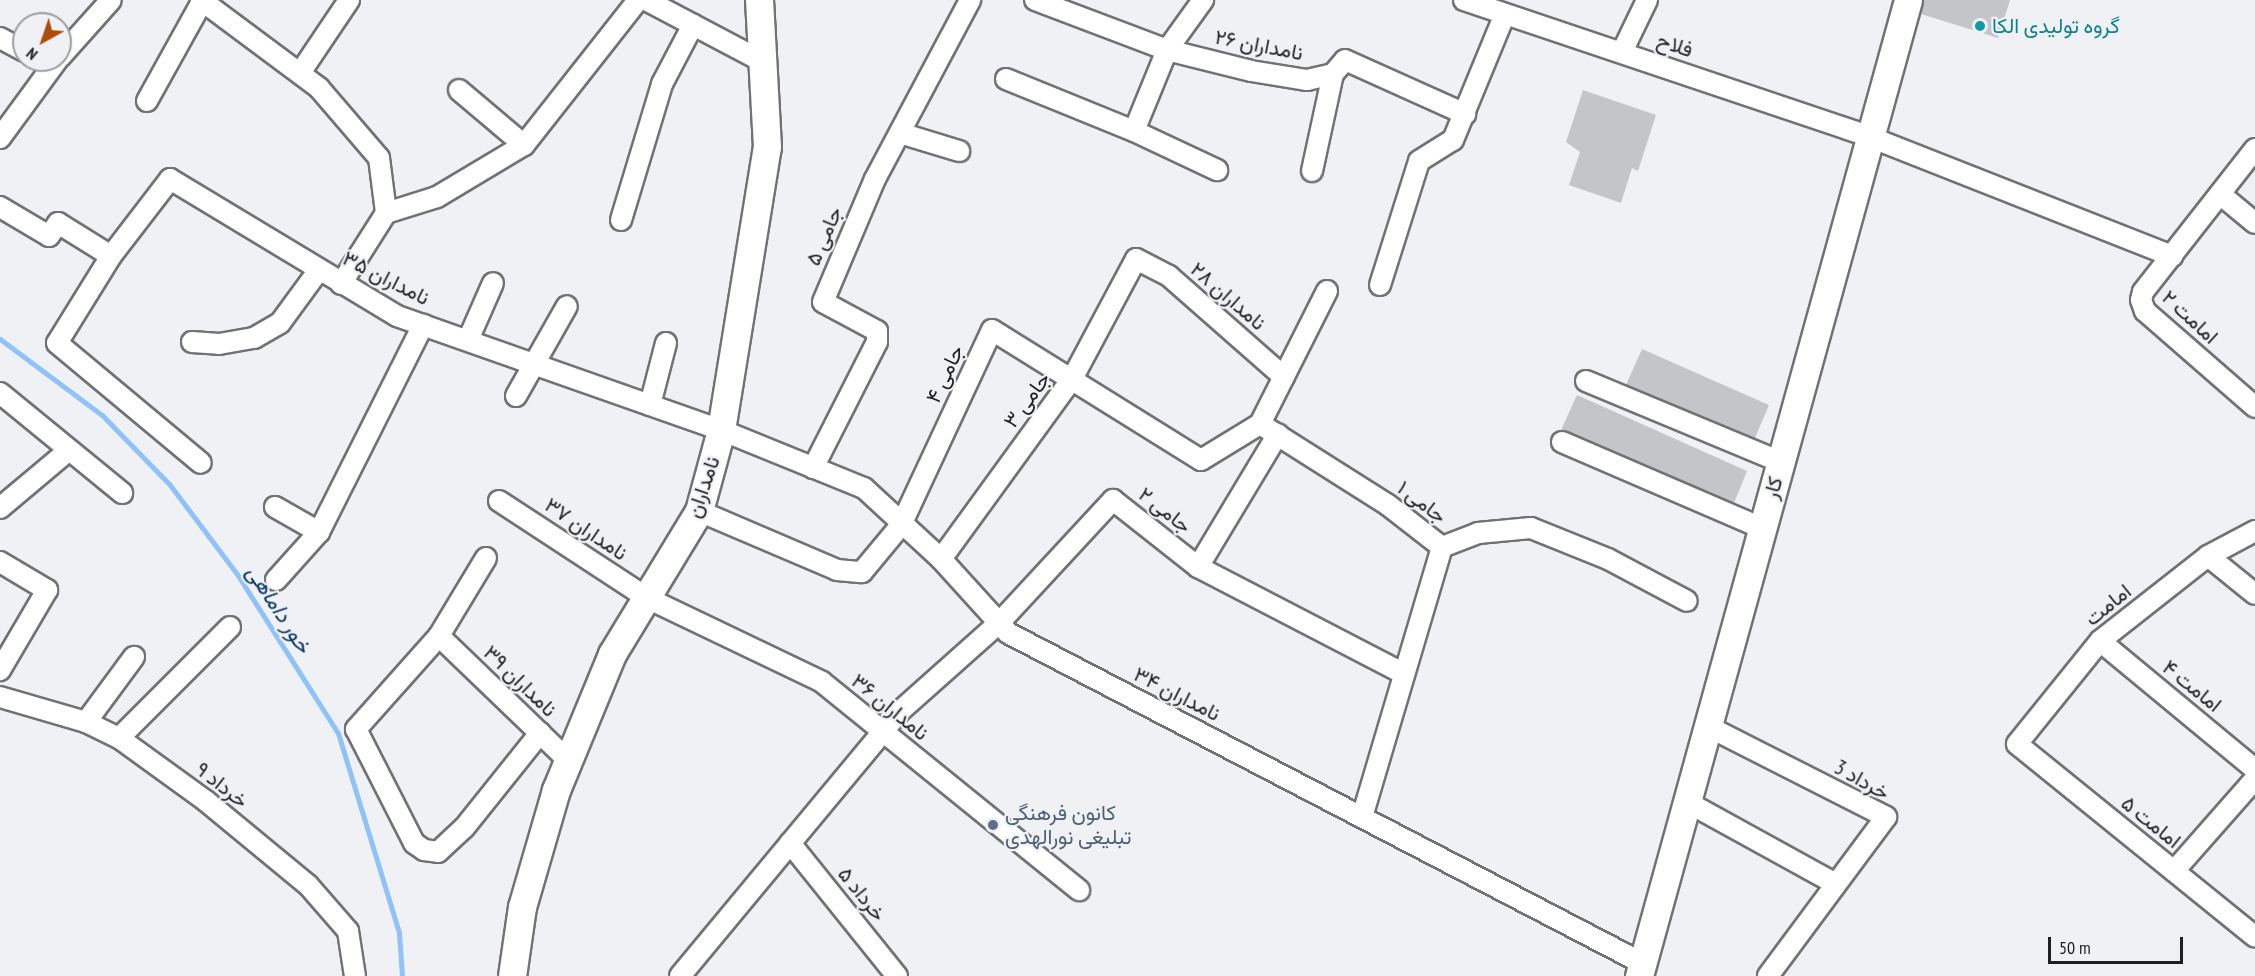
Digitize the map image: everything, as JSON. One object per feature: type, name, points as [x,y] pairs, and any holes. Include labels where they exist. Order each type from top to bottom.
[{"type":"street","points":[[72,40],[111,0]]},
{"type":"street","points":[[147,101],[203,0],[319,88],[379,158],[386,213]]},
{"type":"street","points":[[300,73],[349,0]]},
{"type":"street","points":[[340,284],[386,213],[437,197],[524,145],[638,0]]},
{"type":"street","points":[[646,0],[760,60]]},
{"type":"street","name":"نامداران","points":[[512,976],[522,907],[568,760],[612,654],[699,511],[721,430],[767,147],[760,60],[759,0]]},
{"type":"street","name":"جامی ۵","points":[[813,468],[877,342],[877,331],[823,302],[875,179],[970,0]]},
{"type":"street","name":"نامداران ۲۶","points":[[1035,0],[1167,50],[1251,71],[1307,80],[1333,74],[1345,60],[1466,114]]},
{"type":"street","points":[[1134,131],[1167,50],[1203,0]]},
{"type":"street","name":"فلاح","points":[[1464,0],[1870,137],[2172,256]]},
{"type":"street","points":[[1622,52],[1647,0]]},
{"type":"street","name":"کار","points":[[1641,969],[1908,0]]},
{"type":"street","points":[[1380,285],[1419,161],[1453,140],[1466,114],[1505,14]]},
{"type":"street","points":[[621,220],[662,84],[693,25]]},
{"type":"street","points":[[3,128],[44,72]]},
{"type":"street","points":[[1312,171],[1333,74]]},
{"type":"street","points":[[1006,79],[1134,131],[1217,170]]},
{"type":"street","points":[[459,90],[524,145]]},
{"type":"street","points":[[900,133],[958,151]]},
{"type":"street","name":"امامت ۲","points":[[2255,149],[2143,292],[2145,311],[2255,407]]},
{"type":"street","name":"نامداران ۳۵","points":[[201,463],[57,343],[111,256],[170,179],[318,271],[397,316],[721,430]]},
{"type":"street","points":[[2220,194],[2255,224]]},
{"type":"street","points":[[0,207],[49,236],[58,223],[111,256]]},
{"type":"street","name":"نامداران ۲۸","points":[[1136,259],[1169,276],[1284,377]]},
{"type":"street","name":"جامی ۳","points":[[941,560],[1072,379],[1136,259]]},
{"type":"street","points":[[192,342],[219,344],[254,338],[280,323],[318,271]]},
{"type":"street","points":[[468,340],[493,283]]},
{"type":"street","points":[[1072,379],[1201,460],[1260,424],[1327,291]]},
{"type":"street","points":[[516,396],[567,306]]},
{"type":"street","points":[[276,580],[319,532],[423,325]]},
{"type":"street","name":"جامی ۴","points":[[901,525],[992,330],[1072,379]]},
{"type":"street","points":[[650,405],[666,343]]},
{"type":"street","points":[[1586,381],[1780,462]]},
{"type":"street","points":[[0,393],[122,493]]},
{"type":"street","name":"جامی ۱","points":[[1260,424],[1388,505],[1442,547],[1362,817]]},
{"type":"street","name":"نامداران ۳۴","points":[[721,430],[864,488],[941,560],[1008,633],[1362,817],[1641,969]]},
{"type":"street","name":"جامی ۲","points":[[999,623],[1113,500],[1198,567],[1278,434]]},
{"type":"street","points":[[1562,442],[1762,528]]},
{"type":"street","points":[[0,508],[69,450]]},
{"type":"street","name":"نامداران ۳۷","points":[[499,501],[647,598]]},
{"type":"street","points":[[275,507],[319,532]]},
{"type":"street","points":[[699,511],[850,574],[862,572],[901,525]]},
{"type":"street","points":[[1442,547],[1478,533],[1531,528],[1608,560],[1687,602]]},
{"type":"street","name":"امامت","points":[[2017,744],[2100,641],[2208,556],[2255,531]]},
{"type":"street","points":[[2208,556],[2255,594]]},
{"type":"street","points":[[486,558],[439,636],[356,729],[414,843],[424,850],[438,852],[449,844],[540,733]]},
{"type":"street","points":[[0,562],[47,590],[0,670]]},
{"type":"street","points":[[1198,567],[1404,674]]},
{"type":"street","name":"نامداران ۳۶","points":[[647,598],[822,682],[1079,891]]},
{"type":"street","points":[[680,976],[882,732],[999,623]]},
{"type":"street","points":[[119,738],[230,627]]},
{"type":"street","name":"نامداران ۳۹","points":[[439,636],[568,760]]},
{"type":"street","name":"امامت ۴","points":[[2100,641],[2255,769]]},
{"type":"street","points":[[86,722],[134,657]]},
{"type":"street","name":"خرداد ۹","points":[[0,697],[86,722],[119,738],[206,801],[308,885],[348,931],[355,976]]},
{"type":"street","name":"خرداد 3","points":[[1707,726],[1886,817],[1768,976]]},
{"type":"street","name":"امامت ۵","points":[[2017,744],[2255,937]]},
{"type":"street","points":[[2174,871],[2255,778]]},
{"type":"street","points":[[1687,802],[1836,884]]},
{"type":"street","name":"خرداد ۵","points":[[790,843],[897,976]]},
{"type":"building","name":"گروه تولیدی الکا","points":[[1923,0],[2010,0],[1998,38],[1921,14]]},
{"type":"building","points":[[1583,90],[1656,115],[1638,171],[1632,168],[1621,203],[1569,185],[1580,152],[1566,142]]},
{"type":"building","points":[[1642,349],[1769,405],[1755,438],[1626,385]]},
{"type":"building","points":[[1577,395],[1747,471],[1734,503],[1561,430]]},
{"type":"waterway","name":"خور داماهی","points":[[0,339],[102,415],[170,485],[237,574],[338,733],[399,933],[402,976]]},
{"type":"place","name":"گروه تولیدی الکا","points":[[1980,26]]},
{"type":"place","name":"کانون فرهنگی تبلیغی نورالهدی","points":[[993,825]]}]
